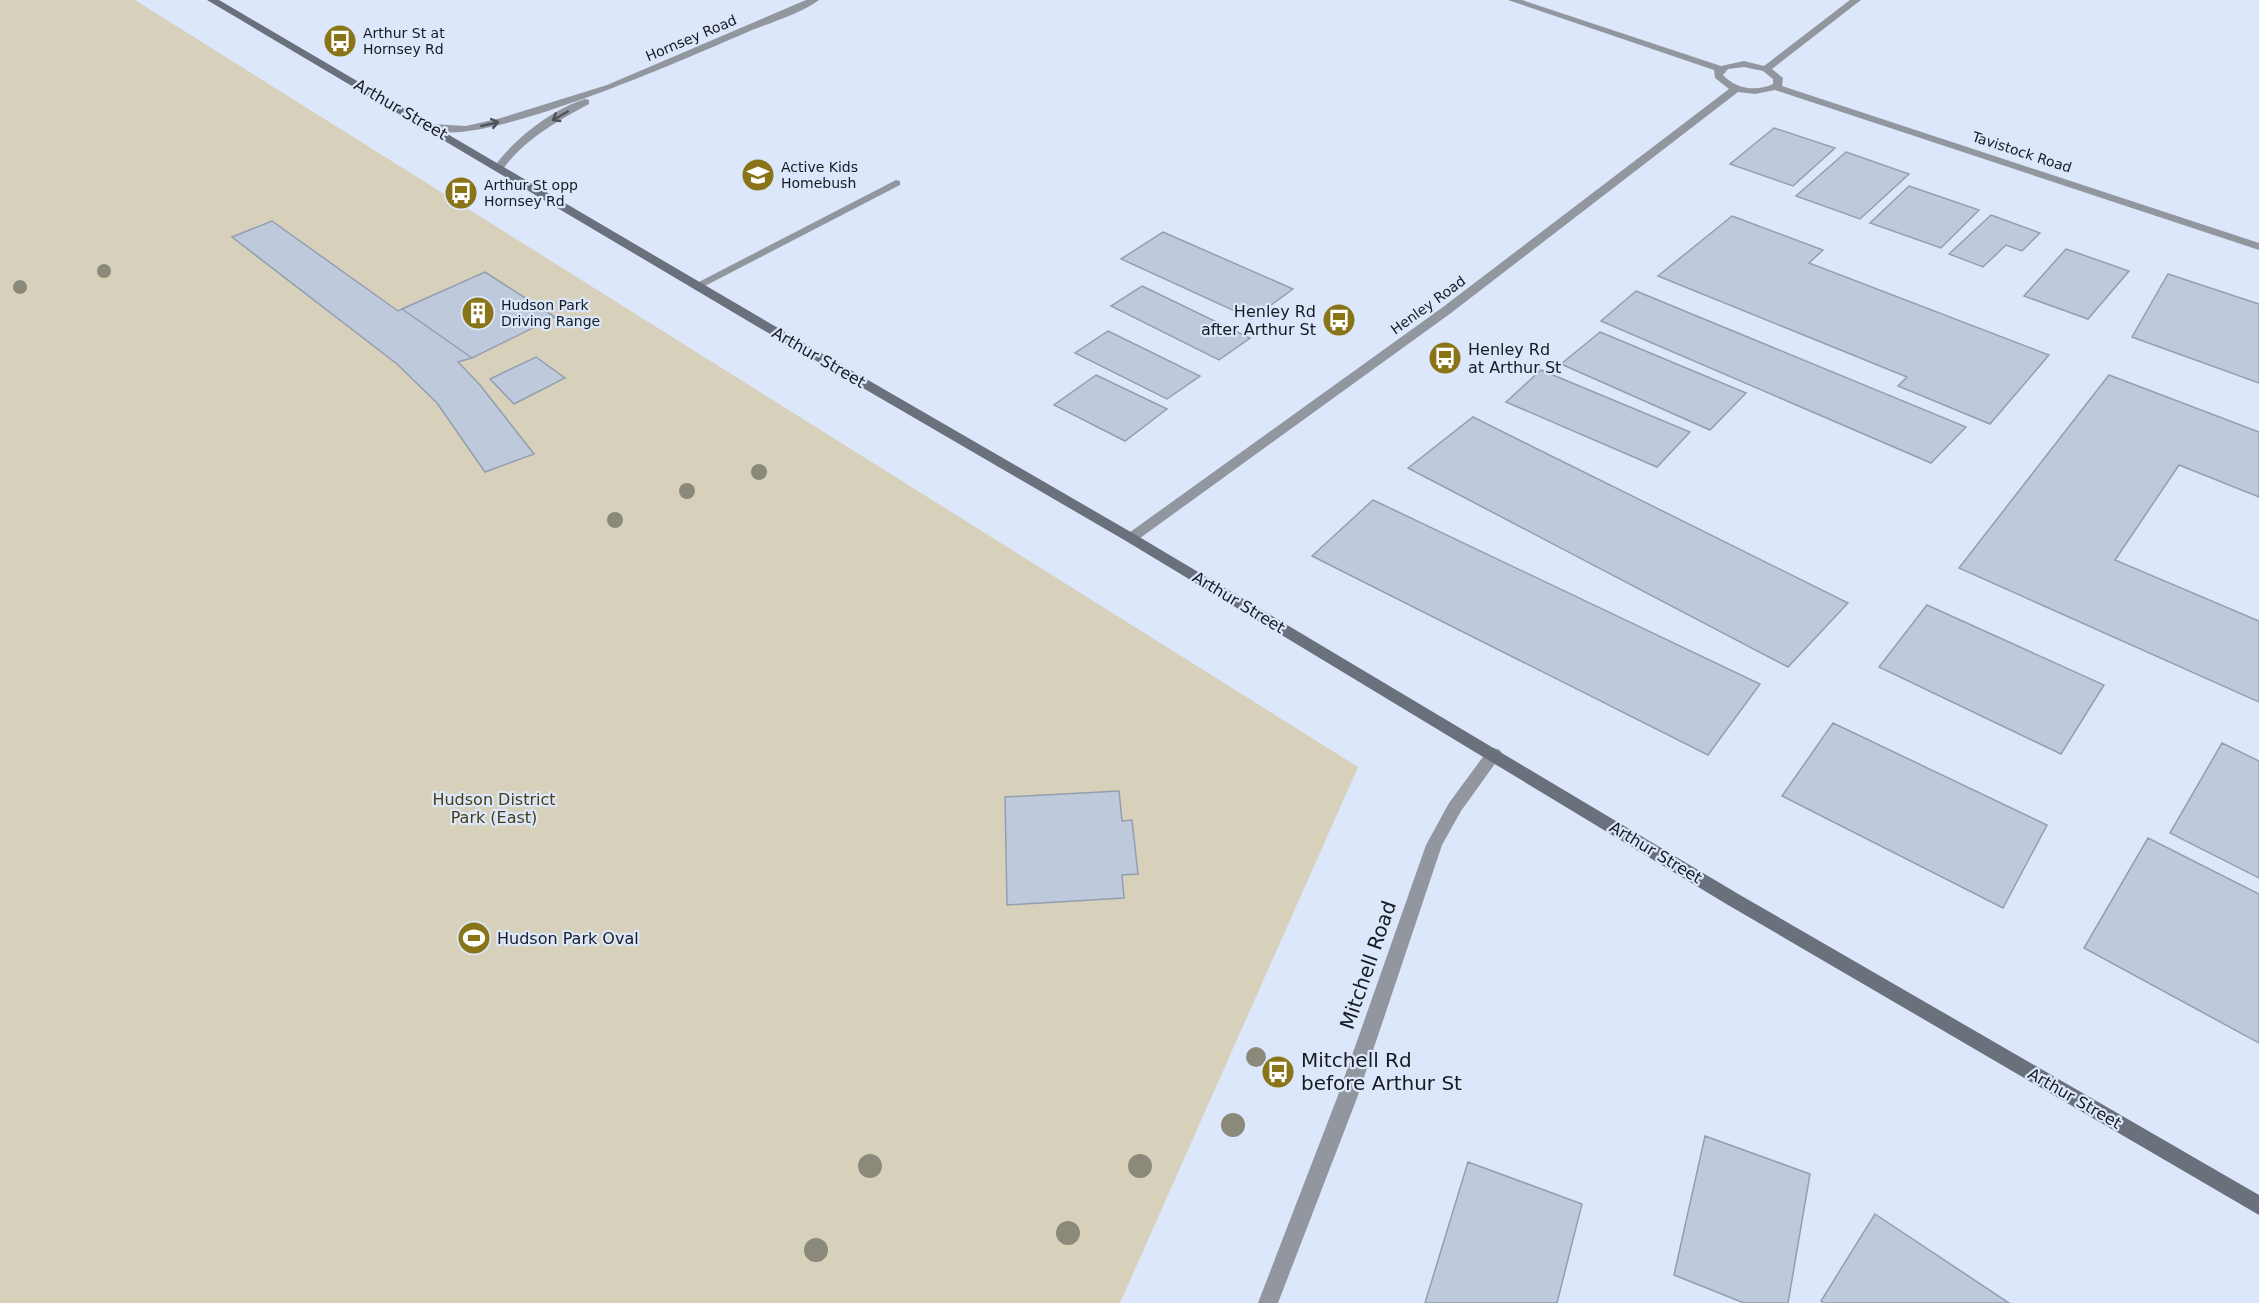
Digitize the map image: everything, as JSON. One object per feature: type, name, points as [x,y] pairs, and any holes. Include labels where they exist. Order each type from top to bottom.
[{"type":"main road","name":"Arthur Street","points":[[215,1],[432,127],[697,286],[1131,538],[1734,900],[2259,1206]]},
{"type":"street","name":"Hornsey Road","points":[[432,127],[466,129],[504,120],[610,87],[814,0]]},
{"type":"street","points":[[1513,0],[1721,69],[1737,64],[1766,69],[1778,78],[1778,85],[1762,91],[1737,88],[1720,79],[1718,72],[1721,69]]},
{"type":"street","points":[[1766,69],[1856,0]]},
{"type":"street","name":"Hornsey Road","points":[[499,167],[508,153],[528,134],[610,87]]},
{"type":"street","name":"Tavistock Road","points":[[1774,87],[2259,247]]},
{"type":"street","name":"Henley Road","points":[[1131,538],[1447,310],[1737,88]]},
{"type":"street","points":[[697,286],[896,183]]},
{"type":"street","name":"Mitchell Road","points":[[1268,1303],[1347,1098],[1434,844],[1455,807],[1494,754]]},
{"type":"green space","name":"Hudson District Park (East)","points":[[0,0],[135,0],[1358,767],[1120,1303],[0,1303]]},
{"type":"building","points":[[1774,128],[1835,148],[1793,186],[1730,164]]},
{"type":"building","points":[[1846,152],[1909,174],[1860,219],[1796,196]]},
{"type":"building","points":[[1909,186],[1979,210],[1941,248],[1870,223]]},
{"type":"building","points":[[1991,215],[2040,233],[2022,251],[2006,245],[1983,267],[1949,254]]},
{"type":"building","points":[[1732,216],[1823,250],[1809,263],[2049,355],[1990,424],[1898,386],[1907,377],[1658,276]]},
{"type":"building","points":[[272,221],[398,311],[402,309],[472,358],[458,362],[480,385],[534,454],[485,472],[437,403],[397,364],[232,237]]},
{"type":"building","points":[[1163,232],[1293,289],[1252,319],[1121,259]]},
{"type":"building","points":[[2066,249],[2129,271],[2088,319],[2024,296]]},
{"type":"building","name":"Hudson Park Driving Range","points":[[485,272],[555,317],[472,358],[402,309]]},
{"type":"building","points":[[2168,274],[2259,304],[2259,383],[2132,337]]},
{"type":"building","points":[[1142,286],[1250,338],[1219,360],[1111,306]]},
{"type":"building","points":[[1636,291],[1966,427],[1931,463],[1601,321]]},
{"type":"building","points":[[1108,331],[1200,376],[1167,399],[1075,353]]},
{"type":"building","points":[[1600,332],[1746,393],[1710,430],[1561,364]]},
{"type":"building","points":[[536,357],[565,378],[514,404],[490,379]]},
{"type":"building","points":[[1541,370],[1690,432],[1657,467],[1506,402]]},
{"type":"building","points":[[1096,375],[1167,409],[1125,441],[1054,405]]},
{"type":"building","points":[[2109,375],[2259,432],[2259,497],[2179,465],[2115,560],[2259,621],[2259,702],[1959,568]]},
{"type":"building","points":[[1473,417],[1848,603],[1788,667],[1408,468]]},
{"type":"building","points":[[1373,500],[1760,684],[1708,755],[1312,556]]},
{"type":"building","points":[[1927,605],[2104,685],[2061,754],[1879,667]]},
{"type":"building","points":[[1833,723],[2047,825],[2003,908],[1782,796]]},
{"type":"building","points":[[2222,743],[2259,761],[2259,878],[2170,833]]},
{"type":"building","points":[[1119,791],[1122,821],[1132,820],[1138,874],[1122,875],[1124,898],[1007,905],[1005,797]]},
{"type":"building","points":[[2148,838],[2259,894],[2259,1043],[2084,948]]},
{"type":"building","points":[[1705,1136],[1810,1174],[1788,1303],[1744,1303],[1674,1275]]},
{"type":"building","points":[[1468,1162],[1582,1204],[1557,1303],[1425,1303]]},
{"type":"building","points":[[1875,1214],[2009,1303],[1824,1303],[1821,1301]]},
{"type":"place","name":"Arthur St at Hornsey Rd","points":[[340,41]]},
{"type":"place","name":"Active Kids Homebush","points":[[758,175]]},
{"type":"place","name":"Arthur St opp Hornsey Rd","points":[[461,193]]},
{"type":"place","name":"Hudson Park Driving Range","points":[[478,313]]},
{"type":"place","name":"Henley Rd after Arthur St","points":[[1339,320]]},
{"type":"place","name":"Henley Rd at Arthur St","points":[[1445,358]]},
{"type":"place","name":"Hudson Park Oval","points":[[474,938]]},
{"type":"place","name":"Mitchell Rd before Arthur St","points":[[1278,1072]]}]
